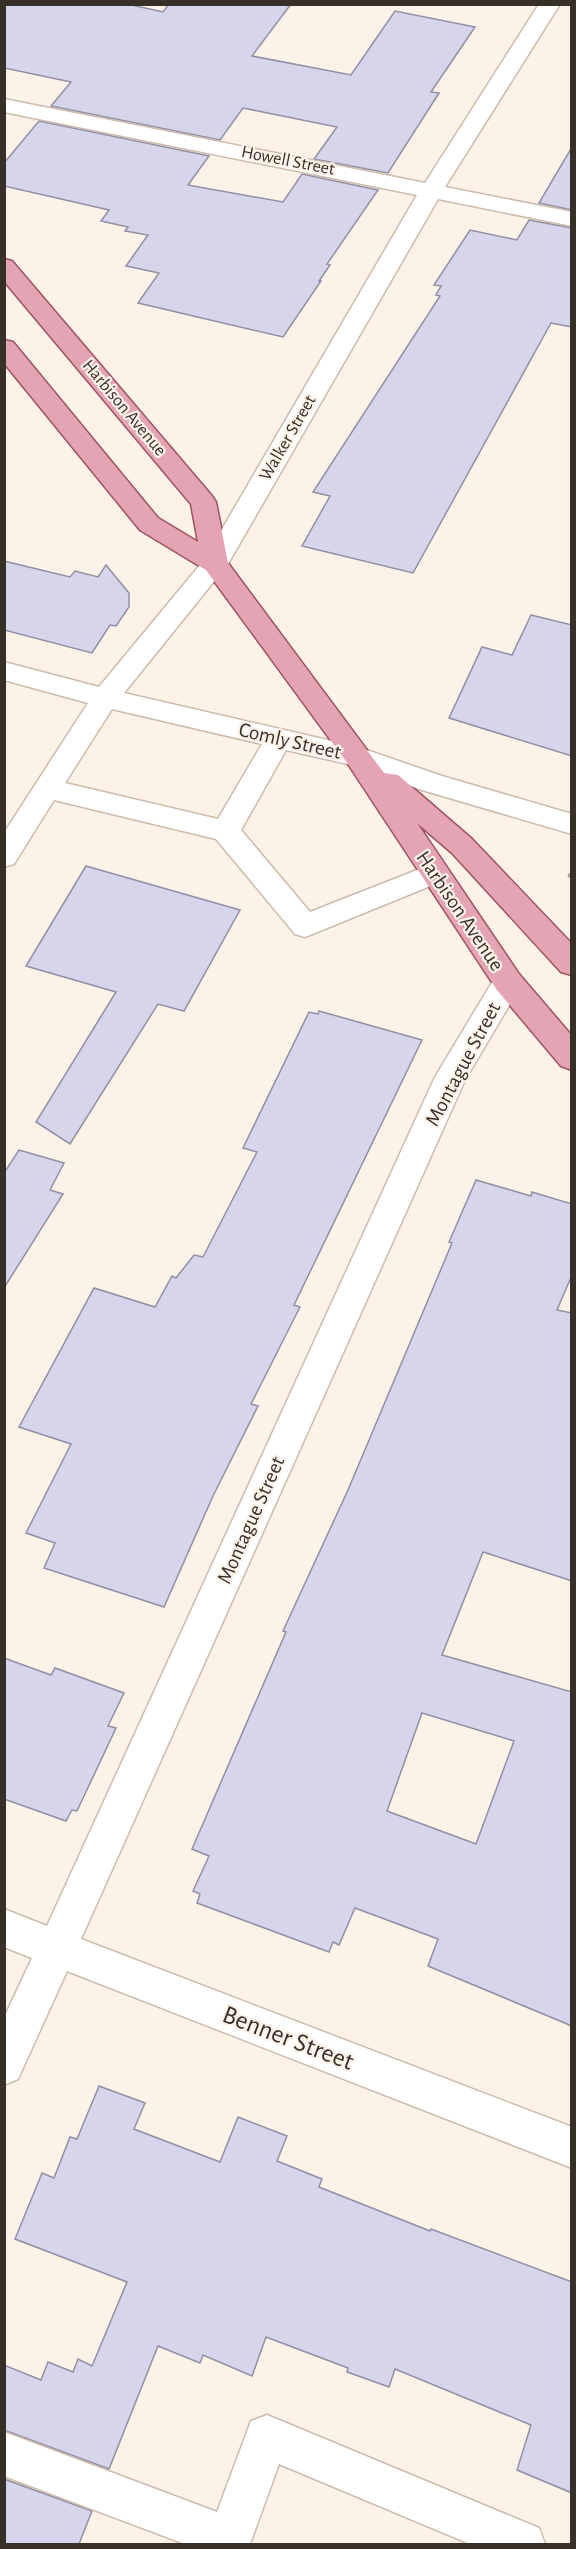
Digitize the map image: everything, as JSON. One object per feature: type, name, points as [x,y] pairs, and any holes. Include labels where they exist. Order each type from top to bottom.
[{"type":"main road","name":"Harbison Avenue","points":[[4,266],[202,502],[215,564]]},
{"type":"main road","name":"Harbison Avenue","points":[[4,347],[149,524],[215,564],[358,757],[508,982],[572,1058]]},
{"type":"main road","name":"Harbison Avenue","points":[[358,757],[462,846],[572,964]]},
{"type":"street","name":"Walker Street","points":[[4,857],[105,698],[215,564],[432,189],[550,4]]},
{"type":"street","name":"Howell Street","points":[[4,105],[432,189],[572,219]]},
{"type":"street","name":"Comly Street","points":[[4,671],[105,698],[358,757],[432,783],[572,824]]},
{"type":"street","points":[[226,831],[279,738]]},
{"type":"street","points":[[48,789],[226,831],[305,926],[435,873]]},
{"type":"street","name":"Montague Street","points":[[4,2065],[451,1077],[508,982]]},
{"type":"street","name":"Benner Street","points":[[4,1928],[572,2148]]},
{"type":"street","points":[[4,2454],[229,2541],[267,2437],[523,2544]]},
{"type":"building","points":[[4,4],[127,4],[163,12],[169,4],[291,4],[252,56],[351,75],[395,11],[475,27],[431,92],[439,93],[388,173],[314,159],[337,127],[243,108],[220,140],[51,106],[71,82],[4,68]]},
{"type":"building","points":[[39,121],[209,156],[188,185],[283,202],[302,174],[378,190],[327,264],[330,265],[319,281],[321,281],[283,337],[138,303],[159,273],[126,266],[148,235],[125,231],[128,227],[101,221],[109,210],[4,186],[4,163]]},
{"type":"building","points":[[572,147],[572,210],[539,203]]},
{"type":"building","points":[[529,220],[572,228],[572,327],[551,323],[413,573],[302,546],[330,496],[313,492],[440,296],[436,295],[441,286],[434,285],[470,230],[517,240]]},
{"type":"building","points":[[4,561],[70,577],[75,571],[98,577],[106,565],[129,593],[129,607],[116,626],[110,625],[92,653],[4,630]]},
{"type":"building","points":[[531,615],[572,625],[572,756],[449,718],[482,647],[512,655]]},
{"type":"building","points":[[86,866],[240,910],[184,1011],[158,1004],[70,1144],[36,1122],[116,992],[26,966]]},
{"type":"building","points":[[319,1011],[422,1040],[294,1305],[300,1307],[251,1404],[258,1406],[213,1496],[164,1607],[44,1568],[55,1543],[26,1533],[71,1444],[19,1427],[94,1288],[155,1307],[172,1276],[176,1278],[194,1255],[203,1257],[257,1152],[243,1148],[309,1012],[318,1014]]},
{"type":"building","points":[[19,1150],[64,1163],[50,1190],[63,1194],[4,1288],[4,1173]]},
{"type":"building","points":[[476,1180],[531,1196],[532,1192],[572,1204],[572,1275],[557,1310],[572,1313],[572,1581],[483,1552],[442,1655],[572,1692],[572,2026],[428,1966],[438,1939],[355,1908],[339,1945],[333,1942],[329,1952],[197,1903],[200,1894],[193,1891],[209,1856],[192,1849],[286,1632],[283,1631],[348,1490],[452,1243],[449,1242]],"holes":[[[422,1713],[514,1741],[476,1844],[387,1811]]]},
{"type":"building","points":[[4,1658],[51,1675],[55,1668],[124,1693],[108,1726],[116,1728],[77,1811],[72,1810],[66,1821],[4,1799]]},
{"type":"building","points":[[99,2086],[145,2103],[134,2129],[220,2162],[238,2117],[287,2136],[277,2161],[322,2179],[319,2187],[430,2231],[431,2229],[572,2282],[572,2493],[517,2470],[531,2425],[395,2369],[389,2387],[347,2372],[348,2368],[266,2337],[252,2376],[203,2355],[200,2363],[158,2346],[109,2469],[4,2430],[4,2365],[41,2380],[48,2362],[73,2372],[78,2359],[92,2366],[127,2282],[15,2239],[42,2173],[54,2178],[70,2137],[77,2139]]},
{"type":"building","points":[[4,2479],[92,2511],[79,2544],[4,2544]]}]
